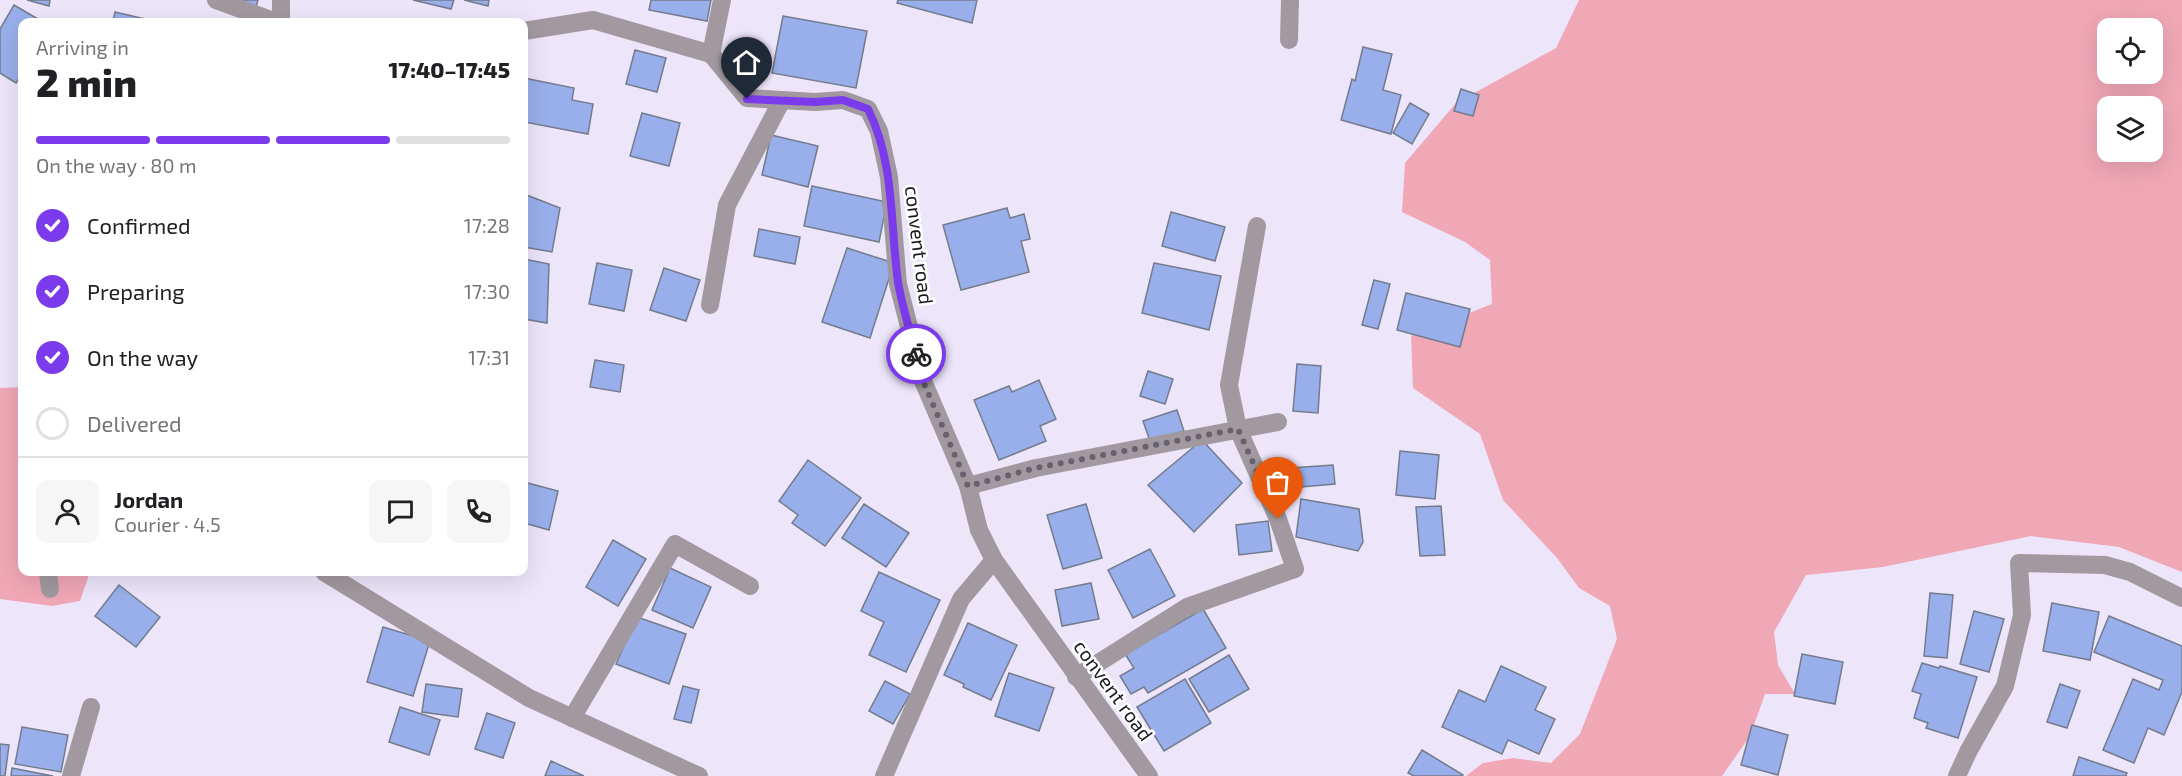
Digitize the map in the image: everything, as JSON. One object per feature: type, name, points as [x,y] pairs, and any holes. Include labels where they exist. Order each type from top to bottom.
[{"type":"street","points":[[216,0],[267,18]]},
{"type":"street","points":[[279,18],[281,0]]},
{"type":"street","points":[[528,30],[594,20],[711,54],[722,0]]},
{"type":"street","points":[[1289,40],[1290,0]]},
{"type":"street","name":"convent road","points":[[711,54],[747,99],[815,102],[843,100],[868,109],[879,131],[889,177],[898,284],[923,381],[968,486],[979,530],[994,560],[1149,776]]},
{"type":"street","points":[[710,304],[728,205],[782,100]]},
{"type":"street","points":[[1076,676],[1187,607],[1295,569],[1278,519],[1238,429],[1229,385],[1257,226]]},
{"type":"street","points":[[968,486],[1036,468],[1278,422]]},
{"type":"street","points":[[572,718],[675,544],[750,586]]},
{"type":"street","points":[[884,776],[961,599],[994,560]]},
{"type":"street","points":[[1957,776],[2005,686],[2022,615],[2019,563],[2105,565],[2130,572],[2182,598]]},
{"type":"street","points":[[331,576],[529,698],[699,776]]},
{"type":"street","points":[[71,776],[92,707]]},
{"type":"shaded area","points":[[1579,0],[2182,0],[2182,572],[2119,547],[2031,536],[1883,567],[1806,575],[1774,632],[1778,665],[1795,694],[1765,694],[1750,736],[1722,776],[1466,776],[1483,763],[1513,758],[1551,763],[1580,734],[1617,639],[1610,606],[1579,588],[1557,558],[1503,500],[1480,434],[1413,388],[1411,336],[1492,304],[1490,260],[1465,242],[1402,212],[1405,163],[1456,103],[1556,48]]},
{"type":"shaded area","points":[[18,387],[18,576],[89,576],[80,601],[52,606],[0,599],[0,388]]},
{"type":"building","points":[[27,0],[50,0],[49,6]]},
{"type":"building","points":[[231,0],[258,0],[256,7]]},
{"type":"building","points":[[413,0],[454,0],[451,9]]},
{"type":"building","points":[[464,0],[489,0],[488,6]]},
{"type":"building","points":[[651,0],[711,0],[707,21],[649,10]]},
{"type":"building","points":[[898,0],[977,0],[972,23],[897,3]]},
{"type":"building","points":[[14,5],[36,18],[18,18],[18,80],[16,83],[0,73],[0,29]]},
{"type":"building","points":[[115,12],[141,18],[114,18]]},
{"type":"building","points":[[783,16],[867,31],[856,88],[772,73]]},
{"type":"building","points":[[1363,47],[1392,54],[1383,90],[1401,95],[1391,134],[1341,120],[1352,79],[1355,81]]},
{"type":"building","points":[[635,50],[666,58],[657,92],[626,84]]},
{"type":"building","points":[[528,79],[574,88],[572,100],[593,104],[588,134],[528,123]]},
{"type":"building","points":[[1461,89],[1479,95],[1473,116],[1454,111]]},
{"type":"building","points":[[1410,103],[1429,114],[1412,144],[1393,133]]},
{"type":"building","points":[[642,113],[680,123],[669,166],[630,156]]},
{"type":"building","points":[[771,135],[818,146],[808,187],[762,175]]},
{"type":"building","points":[[812,186],[887,202],[879,242],[804,226]]},
{"type":"building","points":[[528,196],[560,208],[552,252],[528,248]]},
{"type":"building","points":[[1007,208],[1010,218],[1024,214],[1030,239],[1021,241],[1029,272],[961,290],[943,225]]},
{"type":"building","points":[[1171,212],[1225,227],[1215,261],[1162,246]]},
{"type":"building","points":[[759,229],[800,237],[795,264],[754,256]]},
{"type":"building","points":[[847,248],[894,263],[870,338],[822,322]]},
{"type":"building","points":[[528,260],[549,264],[547,323],[528,320]]},
{"type":"building","points":[[597,263],[632,270],[624,311],[589,304]]},
{"type":"building","points":[[1154,263],[1221,276],[1209,330],[1142,313]]},
{"type":"building","points":[[664,268],[700,280],[686,321],[650,310]]},
{"type":"building","points":[[1374,280],[1390,284],[1378,329],[1362,325]]},
{"type":"building","points":[[1406,293],[1470,309],[1460,347],[1397,330]]},
{"type":"building","points":[[595,360],[624,365],[620,392],[590,387]]},
{"type":"building","points":[[1297,364],[1321,366],[1318,413],[1293,411]]},
{"type":"building","points":[[1148,371],[1173,379],[1165,404],[1140,396]]},
{"type":"building","points":[[1039,380],[1056,419],[1040,426],[1046,441],[999,460],[974,400],[1009,386],[1012,392]]},
{"type":"building","points":[[1177,410],[1184,431],[1150,441],[1143,421]]},
{"type":"building","points":[[1202,440],[1242,483],[1194,532],[1148,485]]},
{"type":"building","points":[[1400,451],[1439,455],[1435,499],[1396,495]]},
{"type":"building","points":[[808,460],[861,498],[825,546],[792,523],[798,515],[779,501]]},
{"type":"building","points":[[1333,465],[1335,484],[1278,489],[1276,469]]},
{"type":"building","points":[[528,483],[558,491],[549,530],[528,524]]},
{"type":"building","points":[[1301,499],[1359,509],[1363,542],[1358,551],[1296,537]]},
{"type":"building","points":[[864,504],[909,533],[886,567],[842,538]]},
{"type":"building","points":[[1086,504],[1102,558],[1063,569],[1047,515]]},
{"type":"building","points":[[1441,506],[1445,555],[1420,556],[1416,507]]},
{"type":"building","points":[[1268,521],[1272,551],[1239,555],[1236,525]]},
{"type":"building","points":[[613,540],[646,559],[618,606],[586,587]]},
{"type":"building","points":[[1150,549],[1175,596],[1133,618],[1108,570]]},
{"type":"building","points":[[670,568],[711,587],[693,628],[652,610]]},
{"type":"building","points":[[879,572],[940,600],[906,672],[869,655],[884,622],[861,611]]},
{"type":"building","points":[[1091,583],[1099,619],[1062,626],[1055,590]]},
{"type":"building","points":[[119,585],[160,617],[136,647],[95,616]]},
{"type":"building","points":[[1930,593],[1953,595],[1947,658],[1924,656]]},
{"type":"building","points":[[2052,603],[2099,612],[2090,660],[2043,651]]},
{"type":"building","points":[[1203,609],[1226,648],[1148,693],[1144,687],[1131,694],[1120,676],[1134,668],[1125,654]]},
{"type":"building","points":[[1974,611],[2004,619],[1989,672],[1960,664]]},
{"type":"building","points":[[2109,616],[2182,646],[2182,692],[2164,735],[2148,728],[2134,763],[2103,750],[2133,679],[2159,690],[2163,680],[2094,652]]},
{"type":"building","points":[[637,617],[686,634],[669,684],[616,664]]},
{"type":"building","points":[[968,623],[1017,645],[991,700],[944,675]]},
{"type":"building","points":[[383,627],[430,641],[413,696],[367,682]]},
{"type":"building","points":[[1802,654],[1843,662],[1835,704],[1794,696]]},
{"type":"building","points":[[1229,655],[1249,689],[1209,712],[1189,679]]},
{"type":"building","points":[[1922,663],[1977,677],[1958,738],[1926,728],[1928,723],[1914,718],[1921,694],[1912,691]]},
{"type":"building","points":[[1501,666],[1546,687],[1535,710],[1555,719],[1539,754],[1508,740],[1502,754],[1442,727],[1459,690],[1485,702]]},
{"type":"building","points":[[1009,673],[1054,688],[1039,731],[995,716]]},
{"type":"building","points":[[1185,679],[1211,723],[1164,751],[1137,707]]},
{"type":"building","points":[[885,681],[910,694],[893,724],[869,711]]},
{"type":"building","points":[[426,684],[462,689],[458,717],[422,712]]},
{"type":"building","points":[[2060,684],[2080,691],[2067,728],[2047,722]]},
{"type":"building","points":[[683,686],[699,690],[691,723],[674,719]]},
{"type":"building","points":[[400,707],[440,720],[429,755],[389,742]]},
{"type":"building","points":[[487,713],[515,723],[503,758],[475,749]]},
{"type":"building","points":[[1752,725],[1788,735],[1778,775],[1741,765]]},
{"type":"building","points":[[22,727],[68,735],[61,772],[15,764]]},
{"type":"building","points":[[0,744],[9,745],[5,776],[0,776]]},
{"type":"building","points":[[1422,750],[1463,775],[1414,776],[1408,773]]},
{"type":"building","points":[[2079,757],[2127,773],[2126,776],[2073,776]]},
{"type":"building","points":[[551,761],[584,776],[545,776]]},
{"type":"building","points":[[12,768],[53,776],[11,776]]},
{"type":"way so far","points":[[916,354],[923,381],[968,486],[1036,468],[1238,429],[1278,519]]},
{"type":"route","points":[[747,99],[815,102],[843,100],[868,109],[879,131],[889,177],[898,284],[916,354]]}]
